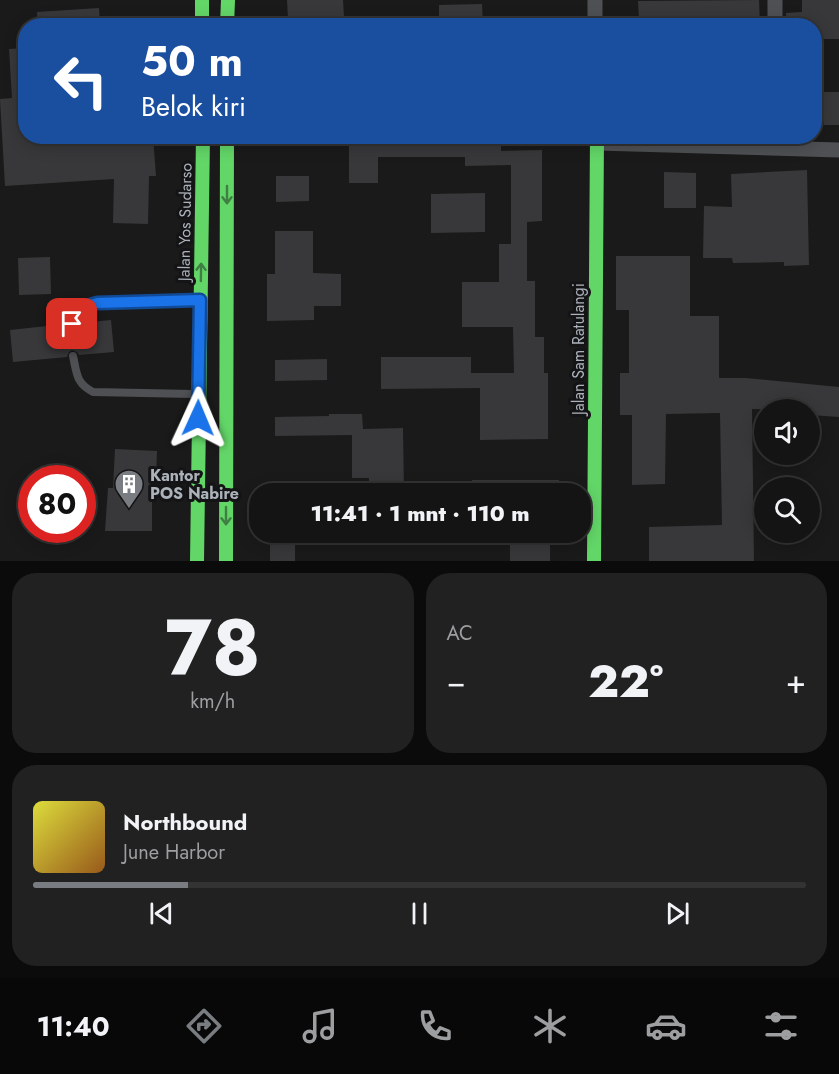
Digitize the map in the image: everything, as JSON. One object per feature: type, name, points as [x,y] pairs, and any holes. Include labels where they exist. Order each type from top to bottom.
[{"type":"main road","points":[[202,0],[202,18]]},
{"type":"main road","points":[[227,18],[228,0]]},
{"type":"main road","name":"Jalan Yos Sudarso","points":[[197,561],[203,144]]},
{"type":"main road","points":[[226,561],[227,144]]},
{"type":"main road","name":"Jalan Sam Ratulangi","points":[[594,561],[597,144]]},
{"type":"street","points":[[595,0],[595,18]]},
{"type":"street","points":[[775,18],[776,0]]},
{"type":"street","points":[[781,144],[839,150]]},
{"type":"lane","points":[[72,324],[78,313],[87,306],[97,303],[200,300]]},
{"type":"lane","points":[[73,356],[78,378],[84,387],[93,392],[198,394]]},
{"type":"building","points":[[287,0],[343,0],[344,17],[288,18]]},
{"type":"building","points":[[759,0],[760,18],[639,18],[638,1]]},
{"type":"building","points":[[802,0],[839,0],[839,39],[822,39],[822,18],[786,18],[786,13],[802,12]]},
{"type":"building","points":[[482,4],[483,18],[439,18],[439,5]]},
{"type":"building","points":[[99,8],[100,18],[37,18],[37,12]]},
{"type":"building","points":[[18,48],[18,144],[154,144],[156,176],[149,176],[148,224],[113,223],[114,179],[5,186],[0,99],[12,98],[9,49]]},
{"type":"building","points":[[823,92],[839,92],[839,125],[824,125]]},
{"type":"building","points":[[349,144],[501,144],[501,151],[542,150],[542,221],[527,222],[527,281],[535,281],[535,337],[544,337],[544,373],[548,373],[548,439],[480,440],[480,388],[381,389],[381,357],[471,357],[471,373],[514,373],[513,327],[462,327],[462,282],[499,282],[499,244],[511,244],[511,165],[465,166],[465,157],[378,157],[378,183],[349,183]]},
{"type":"building","points":[[807,170],[809,265],[784,266],[784,262],[733,263],[732,258],[703,258],[704,206],[732,207],[731,174]]},
{"type":"building","points":[[664,172],[696,173],[696,208],[664,208]]},
{"type":"building","points":[[276,176],[309,176],[309,201],[276,202]]},
{"type":"building","points":[[485,193],[485,232],[431,233],[431,194]]},
{"type":"building","points":[[275,231],[313,231],[313,273],[341,274],[341,306],[314,306],[314,320],[267,321],[267,274],[275,274]]},
{"type":"building","points":[[616,256],[690,256],[690,316],[719,316],[719,378],[746,378],[839,387],[839,417],[820,416],[820,399],[754,399],[754,409],[752,409],[754,561],[649,561],[649,527],[722,525],[720,413],[666,414],[665,484],[632,485],[632,415],[620,415],[620,373],[629,373],[629,310],[616,310]]},
{"type":"building","points":[[50,257],[51,294],[19,295],[18,258]]},
{"type":"building","points":[[111,320],[114,352],[79,355],[72,350],[67,357],[13,362],[10,330],[66,324],[68,329],[72,330],[80,323]]},
{"type":"building","points":[[327,359],[327,380],[275,381],[275,360]]},
{"type":"building","points":[[329,414],[362,414],[363,429],[403,428],[404,483],[369,483],[369,478],[352,478],[352,435],[275,436],[275,417],[329,416]]},
{"type":"building","points":[[115,449],[157,451],[156,479],[152,479],[152,531],[105,531],[108,488],[113,488]]},
{"type":"building","points":[[472,480],[559,480],[559,483],[472,483]]},
{"type":"building","points":[[270,543],[295,543],[295,561],[270,561]]},
{"type":"building","points":[[510,543],[550,543],[550,561],[510,561]]},
{"type":"traffic: fast","points":[[202,0],[202,18]]},
{"type":"traffic: fast","points":[[227,18],[228,0]]},
{"type":"traffic: fast","points":[[197,561],[203,144]]},
{"type":"traffic: fast","points":[[226,561],[227,144]]},
{"type":"traffic: fast","points":[[594,561],[597,144]]},
{"type":"place","name":"Kantor POS Nabire","points":[[129,510]]},
{"type":"route","points":[[72,324],[78,313],[87,306],[97,303],[200,300],[198,418]]}]
